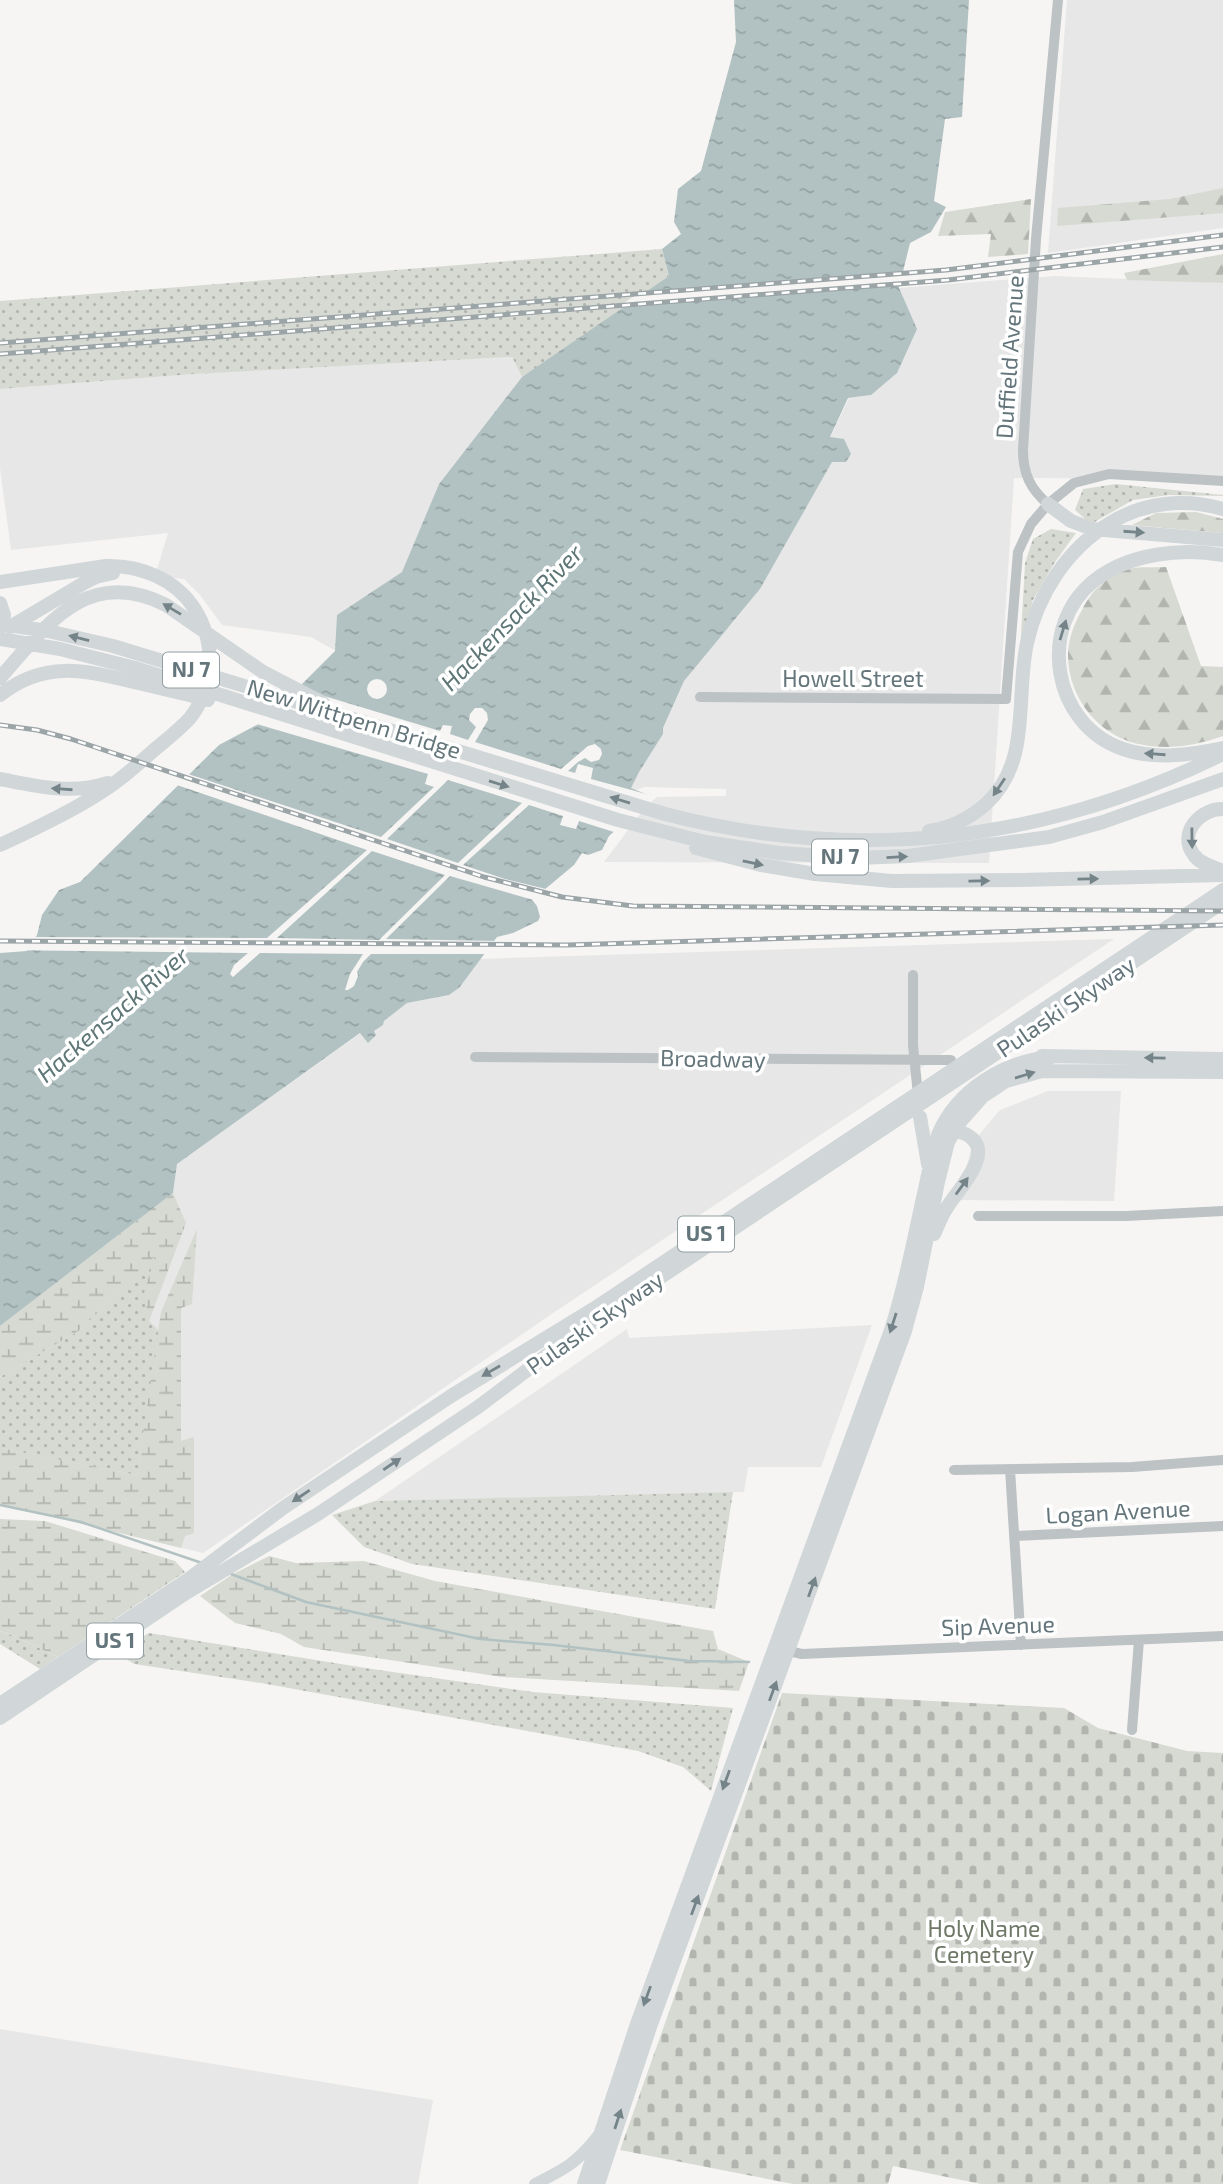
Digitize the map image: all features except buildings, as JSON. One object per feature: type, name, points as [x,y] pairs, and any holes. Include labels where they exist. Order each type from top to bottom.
[{"type":"highway","points":[[883,839],[945,828],[964,820],[994,796],[1008,772],[1017,748],[1025,653],[1031,628],[1047,590],[1069,557],[1101,528],[1143,508],[1182,503],[1223,509]]},
{"type":"highway","points":[[1048,505],[1071,521],[1092,529],[1223,540]]},
{"type":"highway","points":[[1223,555],[1163,555],[1132,561],[1109,571],[1090,585],[1073,605],[1061,634],[1058,660],[1061,684],[1069,704],[1088,729],[1108,743],[1131,751],[1164,755],[1191,754],[1223,748]]},
{"type":"highway","points":[[0,582],[114,566],[128,567],[155,576],[181,593],[201,621],[210,652],[209,677],[200,701],[187,720],[122,778],[73,809],[0,845]]},
{"type":"highway","points":[[0,628],[96,577],[122,573],[155,576]]},
{"type":"highway","points":[[0,678],[48,624],[68,608],[94,596],[130,594],[166,605],[286,685],[380,726]]},
{"type":"highway","points":[[0,603],[4,618],[0,628]]},
{"type":"highway","name":"New Wittpenn Bridge","points":[[0,628],[48,631],[113,646],[665,814],[764,833],[819,838],[883,839]]},
{"type":"highway","name":"New Wittpenn Bridge","points":[[0,639],[47,646],[111,661],[233,697],[285,716],[618,820],[705,842],[768,852],[856,858],[933,854],[1049,836],[1095,825],[1196,779]]},
{"type":"highway","points":[[0,695],[19,682],[35,676],[51,671],[76,670],[285,716]]},
{"type":"highway","name":"NJ 7","points":[[1196,779],[1223,754]]},
{"type":"highway","name":"NJ 7","points":[[883,839],[913,840],[953,836],[1049,820],[1196,779],[1223,765]]},
{"type":"highway","points":[[0,779],[76,790],[122,778]]},
{"type":"highway","points":[[1196,779],[1223,779]]},
{"type":"highway","points":[[1223,809],[1203,813],[1192,824],[1189,835],[1194,855],[1223,873]]},
{"type":"highway","points":[[618,820],[659,838],[722,856],[815,874],[892,881],[1223,873]]},
{"type":"highway","name":"Pulaski Skyway","points":[[0,1704],[190,1578],[290,1504],[458,1391],[588,1313],[1223,890]]},
{"type":"highway","name":"Pulaski Skyway","points":[[0,1718],[186,1594],[276,1541],[387,1468],[478,1407],[612,1309],[1223,902]]},
{"type":"highway","points":[[951,1060],[1020,1055],[1223,1059]]},
{"type":"highway","points":[[959,1103],[982,1082],[1003,1069],[1033,1059],[1052,1057]]},
{"type":"highway","points":[[598,2184],[632,2076],[898,1310],[929,1170],[959,1103],[964,1079],[960,1069],[951,1060]]},
{"type":"highway","points":[[584,2184],[637,2024],[909,1318],[948,1142],[948,1129],[988,1092],[1034,1072],[1058,1069],[1223,1072]]},
{"type":"highway","points":[[920,1117],[929,1170]]},
{"type":"highway","points":[[921,1268],[943,1212],[977,1163],[975,1142],[965,1134],[948,1129]]},
{"type":"main road","points":[[535,2184],[579,2160],[599,2135]]},
{"type":"street","name":"Duffield Avenue","points":[[1048,505],[1030,484],[1024,471],[1023,457],[1036,239],[1058,0]]},
{"type":"street","points":[[1048,505],[1074,484],[1101,475],[1126,473],[1223,481]]},
{"type":"street","name":"Howell Street","points":[[700,696],[1006,699],[1017,552],[1031,524],[1048,505]]},
{"type":"street","points":[[913,975],[915,1061],[920,1117],[928,1124],[948,1129]]},
{"type":"street","name":"Broadway","points":[[475,1057],[951,1060]]},
{"type":"street","points":[[978,1216],[1126,1216],[1223,1211]]},
{"type":"street","points":[[954,1470],[1132,1467],[1223,1460]]},
{"type":"street","points":[[1010,1469],[1021,1644]]},
{"type":"street","name":"Logan Avenue","points":[[1014,1536],[1223,1526]]},
{"type":"street","name":"Sip Avenue","points":[[781,1649],[802,1654],[1223,1636]]},
{"type":"street","points":[[1132,1730],[1139,1640]]},
{"type":"shaded area","points":[[1067,0],[1223,0],[1223,228],[1048,253]]},
{"type":"shaded area","points":[[1055,276],[1223,283],[1223,479],[1014,478],[989,863],[604,862],[653,797],[726,796],[726,789],[645,787],[636,790],[631,789],[628,784],[663,734],[663,728],[684,681],[726,626],[731,625],[760,589],[832,462],[830,438],[849,398],[871,395],[899,288]]},
{"type":"shaded area","points":[[512,357],[522,377],[439,484],[403,572],[337,615],[336,651],[311,637],[222,625],[200,595],[184,579],[155,576],[168,533],[11,550],[0,468],[0,389],[204,373]]},
{"type":"shaded area","points":[[1114,939],[556,1311],[203,1553],[0,1504],[0,1326],[173,1193],[177,1164],[361,1033],[368,1042],[384,1021],[407,1003],[449,995],[459,988],[479,959]]},
{"type":"shaded area","points":[[1048,1091],[1121,1091],[1114,1201],[958,1200],[973,1142],[1000,1110]]},
{"type":"shaded area","points":[[872,1325],[821,1467],[748,1467],[744,1492],[375,1501],[627,1329],[629,1338]]},
{"type":"shaded area","points":[[0,2029],[433,2100],[418,2184],[0,2184]]},
{"type":"green space","points":[[1223,188],[1223,213],[1057,226],[1058,208],[1170,199]]},
{"type":"green space","points":[[1031,199],[1028,254],[988,257],[991,234],[938,236],[945,212]]},
{"type":"green space","points":[[662,249],[669,276],[630,308],[522,377],[512,357],[193,374],[0,389],[0,301]]},
{"type":"green space","points":[[1223,254],[1223,283],[1127,280],[1124,273]]},
{"type":"green space","points":[[1116,484],[1223,496],[1169,495],[1133,500],[1091,524],[1075,510],[1083,489]]},
{"type":"green space","points":[[1196,512],[1223,519],[1223,533],[1132,525],[1156,513]]},
{"type":"green space","points":[[1051,529],[1076,533],[1033,600],[1020,653],[1025,563],[1033,539]]},
{"type":"green space","points":[[1166,567],[1201,666],[1223,667],[1223,736],[1174,747],[1128,741],[1101,725],[1090,714],[1074,687],[1068,655],[1070,637],[1076,621],[1090,596],[1101,585],[1114,575],[1129,569]]},
{"type":"green space","points":[[173,1193],[186,1223],[149,1321],[144,1293],[155,1256],[80,1330],[0,1377],[0,1326]]},
{"type":"green space","points":[[197,1229],[192,1304],[181,1308],[181,1441],[194,1437],[194,1533],[185,1536],[181,1548],[0,1504],[0,1448],[137,1475],[161,1312]]},
{"type":"green space","points":[[156,1254],[149,1321],[159,1331],[137,1475],[0,1448],[0,1377],[80,1330]]},
{"type":"green space","points":[[733,1492],[715,1609],[412,1564],[364,1547],[332,1515],[375,1501]]},
{"type":"green space","points":[[0,1519],[45,1521],[175,1561],[185,1572],[58,1657],[0,1631]]},
{"type":"green space","points":[[269,1556],[296,1563],[364,1561],[435,1581],[713,1631],[718,1649],[749,1662],[739,1691],[502,1677],[304,1647],[281,1634],[235,1623],[200,1596],[233,1574]]},
{"type":"green space","points":[[0,1631],[58,1657],[40,1669],[0,1644]]},
{"type":"green space","points":[[149,1633],[533,1692],[733,1708],[711,1791],[683,1767],[638,1751],[261,1683],[134,1664],[116,1652]]},
{"type":"green space","name":"Holy Name Cemetery","points":[[782,1693],[1064,1708],[1098,1728],[1187,1751],[1223,1753],[1223,2184],[981,2184],[893,2166],[888,2184],[793,2184],[620,2150]]},
{"type":"water","name":"Hackensack River","points":[[734,0],[969,0],[962,117],[945,119],[934,201],[946,207],[931,232],[910,243],[899,288],[917,329],[897,373],[871,395],[848,398],[830,437],[844,439],[851,454],[846,462],[832,462],[760,589],[684,681],[663,728],[663,734],[631,788],[653,797],[609,836],[602,850],[588,855],[582,853],[574,865],[532,900],[537,906],[540,917],[538,921],[497,937],[459,988],[449,995],[407,1003],[374,1031],[376,1035],[368,1043],[360,1033],[177,1164],[173,1193],[0,1326],[0,953],[27,951],[37,935],[42,915],[59,890],[80,882],[219,745],[266,720],[335,651],[337,615],[402,572],[439,484],[522,377],[669,276],[662,249],[681,234],[674,222],[678,189],[701,171],[736,42]]},
{"type":"pier","points":[[906,272],[903,285],[618,307],[640,292]]},
{"type":"pier","points":[[377,679],[384,682],[387,689],[384,696],[377,699],[370,696],[367,689],[370,682]]},
{"type":"pier","points":[[298,683],[321,695],[440,731],[443,725],[452,726],[450,734],[468,740],[476,727],[469,720],[470,714],[475,708],[482,708],[487,713],[488,720],[475,742],[561,769],[588,746],[595,744],[601,749],[599,760],[591,762],[585,758],[568,771],[575,773],[578,764],[593,768],[591,779],[657,797],[617,833],[579,821],[576,829],[560,825],[563,816],[529,805],[463,865],[550,890],[537,901],[450,876],[386,939],[498,941],[488,954],[371,954],[357,972],[354,986],[348,990],[345,990],[350,974],[363,954],[260,953],[233,977],[230,974],[234,965],[248,953],[0,950],[25,947],[32,937],[267,938],[367,850],[174,784],[185,773],[381,837],[434,787],[425,784],[428,774],[253,723],[264,717]],"holes":[[[448,780],[522,803],[458,863],[387,839]],[[372,851],[445,875],[379,940],[277,938]]]},
{"type":"waterway","points":[[0,1505],[81,1522],[202,1563]]},
{"type":"waterway","points":[[231,1574],[306,1602],[480,1639],[689,1661],[749,1662]]},
{"type":"railway","points":[[0,343],[946,270],[1223,235]]},
{"type":"railway","points":[[0,354],[948,280],[1223,247]]},
{"type":"railway","points":[[0,725],[37,730],[71,739],[484,877],[562,897],[633,906],[1223,911]]},
{"type":"railway","points":[[0,941],[567,945],[1223,925]]}]
